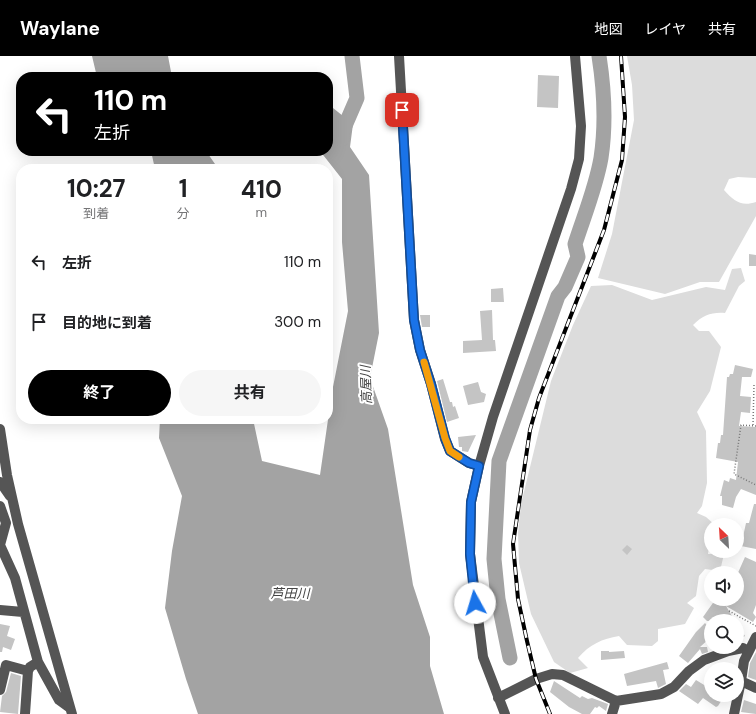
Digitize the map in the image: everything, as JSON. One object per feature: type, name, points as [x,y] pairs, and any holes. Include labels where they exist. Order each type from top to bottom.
[{"type":"street","points":[[399,56],[414,320],[420,350],[450,451],[469,463],[479,466]]},
{"type":"street","points":[[506,714],[498,698],[483,658],[470,554],[471,502],[479,466],[493,417],[571,189],[579,159],[581,126],[575,56]]},
{"type":"street","points":[[0,429],[12,498],[23,543],[71,711]]},
{"type":"street","points":[[0,485],[12,498]]},
{"type":"street","points":[[0,506],[6,523],[0,545],[15,578],[23,612],[38,662],[59,700],[71,711]]},
{"type":"street","points":[[0,610],[23,612]]},
{"type":"street","points":[[744,662],[756,637]]},
{"type":"street","points":[[498,698],[536,679],[552,674],[563,675],[616,701],[661,694],[674,687],[689,671],[704,660],[728,651],[743,648],[748,651]]},
{"type":"street","points":[[25,714],[28,671],[30,667],[38,662]]},
{"type":"street","points":[[0,690],[6,665],[28,671]]},
{"type":"street","points":[[744,682],[756,688]]},
{"type":"street","points":[[612,714],[616,701]]},
{"type":"street","points":[[734,714],[737,702]]},
{"type":"path","points":[[753,426],[754,385]]},
{"type":"path","points":[[756,426],[741,426],[734,474],[756,485]]},
{"type":"path","points":[[729,611],[756,626]]},
{"type":"shaded area","points":[[627,56],[756,56],[756,178],[738,177],[729,179],[724,190],[738,202],[746,204],[756,202],[756,216],[719,282],[700,282],[665,294],[598,278],[612,234],[634,120],[632,85]]},
{"type":"shaded area","points":[[741,268],[745,281],[739,286],[725,313],[708,315],[693,325],[699,331],[709,331],[721,347],[710,391],[697,412],[706,431],[707,483],[702,506],[697,513],[707,518],[704,518],[704,558],[723,558],[721,566],[704,566],[704,570],[699,576],[696,596],[687,603],[694,608],[685,624],[658,629],[658,641],[652,646],[627,645],[619,636],[602,641],[587,649],[578,658],[588,668],[570,673],[554,662],[531,614],[519,563],[518,533],[521,504],[551,381],[573,325],[591,286],[612,285],[652,300],[706,287],[725,290],[732,269]]},
{"type":"water","points":[[92,56],[168,56],[171,72],[96,72]]},
{"type":"water","name":"芦田川","points":[[333,108],[353,124],[350,147],[369,175],[379,333],[370,378],[388,429],[413,585],[430,637],[430,666],[444,714],[198,714],[165,608],[172,551],[182,496],[159,438],[160,424],[254,424],[262,461],[320,475],[327,424],[333,424],[333,387],[348,311],[342,242],[342,179],[333,168],[333,164],[330,164],[324,156],[333,156]]},
{"type":"water","points":[[152,156],[209,156],[215,164],[154,164]]},
{"type":"building","points":[[538,75],[559,76],[558,108],[537,107]]},
{"type":"building","points":[[749,254],[756,255],[756,266],[749,266]]},
{"type":"building","points":[[503,288],[504,302],[491,302],[491,289]]},
{"type":"building","points":[[492,310],[493,340],[495,340],[496,351],[463,353],[463,341],[482,340],[480,311]]},
{"type":"building","points":[[420,315],[430,315],[430,327],[422,327]]},
{"type":"building","points":[[735,365],[753,369],[751,377],[742,377],[740,396],[751,397],[750,413],[741,412],[739,426],[756,427],[756,495],[741,489],[736,497],[733,508],[722,505],[722,496],[720,496],[724,480],[729,482],[730,478],[736,480],[738,462],[716,458],[718,443],[720,443],[721,435],[723,435],[727,377],[729,377],[730,374],[733,374]]},
{"type":"building","points":[[443,379],[450,402],[452,402],[453,407],[455,406],[459,418],[447,422],[437,381]]},
{"type":"building","points":[[478,382],[481,392],[486,394],[484,402],[468,405],[463,386]]},
{"type":"building","points":[[476,435],[468,452],[462,451],[462,447],[459,447],[458,437]]},
{"type":"building","points":[[754,504],[756,504],[756,549],[744,547],[744,532],[746,523],[749,523]]},
{"type":"building","points":[[627,545],[632,549],[627,555],[622,550]]},
{"type":"building","points":[[745,557],[756,562],[756,605],[753,613],[756,617],[753,622],[744,617],[744,614],[740,614],[726,606],[744,606],[744,566],[741,566]]},
{"type":"building","points":[[711,606],[726,606],[731,614],[705,614]]},
{"type":"building","points":[[0,624],[10,626],[7,636],[15,639],[11,650],[3,647],[2,652],[0,652]]},
{"type":"building","points":[[704,624],[704,643],[700,647],[704,647],[704,653],[702,654],[700,649],[688,663],[679,656],[696,632]]},
{"type":"building","points":[[601,651],[624,651],[625,658],[601,660]]},
{"type":"building","points":[[756,652],[756,680],[748,677],[750,663]]},
{"type":"building","points":[[667,662],[669,669],[663,670],[666,684],[658,688],[656,681],[627,686],[624,674]]},
{"type":"building","points":[[11,673],[21,676],[18,714],[0,712],[2,696],[6,692]]},
{"type":"building","points":[[696,680],[704,685],[704,699],[698,704],[679,691],[686,684],[691,687]]},
{"type":"building","points":[[554,681],[580,698],[582,696],[588,699],[592,698],[608,704],[606,711],[599,706],[597,708],[595,707],[590,714],[582,714],[569,707],[550,692]]},
{"type":"building","points":[[744,700],[756,704],[756,714],[741,712]]},
{"type":"building","points":[[709,702],[720,702],[716,707]]},
{"type":"waterway","name":"高屋川","points":[[342,139],[341,135],[357,98],[352,56]]},
{"type":"waterway","points":[[510,658],[498,599],[494,559],[499,461],[558,296],[565,287],[578,257],[575,244],[596,180],[603,145],[604,107],[599,56]]},
{"type":"railway","points":[[550,714],[536,679],[527,641],[518,599],[513,544],[530,430],[539,398],[604,230],[622,160],[625,117],[621,56]]},
{"type":"slow traffic","points":[[424,362],[445,438],[450,451],[459,457]]},
{"type":"route","points":[[402,110],[414,320],[420,350],[450,451],[469,463],[479,466],[471,502],[470,554],[475,603]]}]
